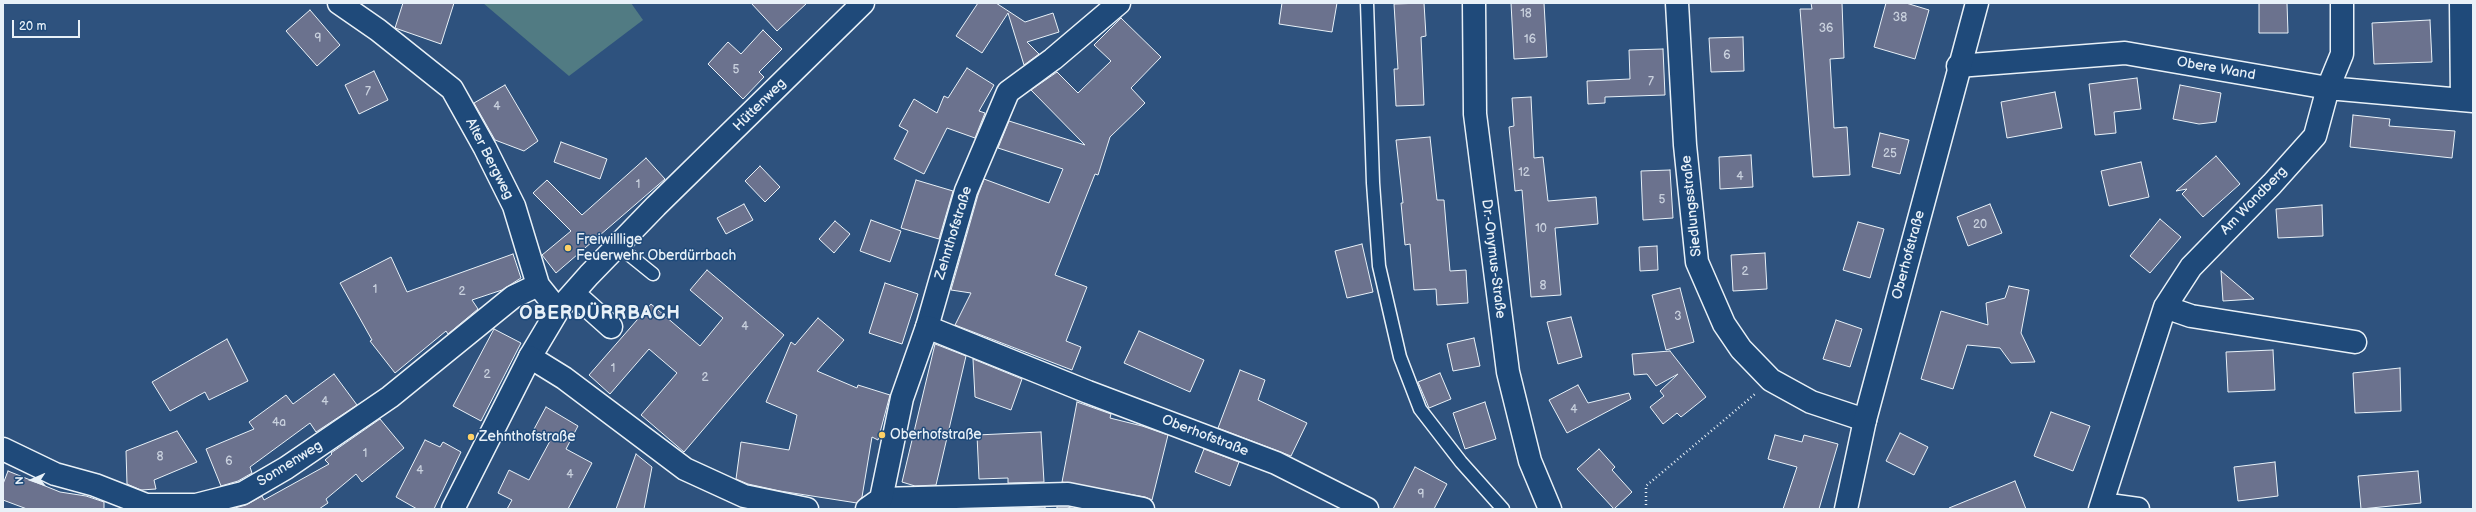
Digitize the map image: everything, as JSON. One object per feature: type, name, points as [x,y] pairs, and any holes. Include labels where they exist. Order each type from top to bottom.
[{"type":"street","name":"Alter Bergweg","points":[[339,3],[378,30],[452,88],[514,206],[538,285],[558,310]]},
{"type":"street","name":"Hüttenweg","points":[[558,310],[656,206],[863,3]]},
{"type":"street","name":"Zehnthofstraße","points":[[874,504],[902,398],[927,327],[966,191],[1008,92],[1053,59],[1119,3]]},
{"type":"street","name":"Dr.-Onymus-Straße","points":[[1474,3],[1475,114],[1508,372],[1530,461],[1550,509]]},
{"type":"street","name":"Siedlungsstraße","points":[[1677,3],[1685,145],[1697,262],[1724,324],[1741,349],[1771,380],[1811,402],[1865,420]]},
{"type":"street","name":"Oberhofstraße","points":[[1846,509],[1865,420],[1958,66],[1977,3]]},
{"type":"street","points":[[2328,88],[2342,54],[2342,3]]},
{"type":"street","points":[[2461,3],[2469,99]]},
{"type":"street","name":"Obere Wand","points":[[1958,66],[2125,53],[2328,88],[2469,99]]},
{"type":"street","name":"Am Wandberg","points":[[2138,509],[2101,507],[2165,307],[2191,267],[2272,184],[2315,136],[2328,88]]},
{"type":"street","name":"Sonnenweg","points":[[3,449],[55,474],[95,485],[146,505],[196,505],[243,493],[286,468],[390,396],[513,297],[538,285]]},
{"type":"street","points":[[573,293],[612,327]]},
{"type":"street","points":[[2165,307],[2191,316],[2354,342]]},
{"type":"street","points":[[453,509],[530,357],[558,310]]},
{"type":"street","name":"Oberhofstraße","points":[[927,327],[1088,392],[1276,463],[1367,509]]},
{"type":"street","points":[[530,357],[564,378],[685,469],[744,496],[807,509]]},
{"type":"street","points":[[874,504],[1068,494],[1143,509]]},
{"type":"lane","points":[[1367,3],[1373,183],[1379,266],[1400,357],[1420,409],[1461,462],[1504,509]]},
{"type":"lane","points":[[620,243],[627,253],[653,274]]},
{"type":"path","points":[[1646,509],[1646,486],[1771,380]]},
{"type":"green space","points":[[483,3],[631,3],[643,20],[569,76]]},
{"type":"building","points":[[403,3],[454,3],[441,44],[395,28]]},
{"type":"building","points":[[751,3],[807,3],[777,31]]},
{"type":"building","points":[[978,3],[996,3],[1025,22],[1053,13],[1059,32],[1027,42],[1039,54],[1024,65],[1008,13],[982,53],[956,36]]},
{"type":"building","points":[[1282,3],[1337,3],[1332,32],[1279,24]]},
{"type":"building","points":[[1424,3],[1426,36],[1421,37],[1424,105],[1396,106],[1394,69],[1398,69],[1394,4]]},
{"type":"building","points":[[1511,3],[1544,3],[1547,57],[1514,59]]},
{"type":"building","points":[[1811,3],[1842,3],[1844,58],[1830,59],[1834,128],[1847,127],[1850,175],[1813,177],[1800,9],[1812,9]]},
{"type":"building","points":[[1886,3],[1906,3],[1929,10],[1915,59],[1874,47]]},
{"type":"building","points":[[2259,3],[2287,3],[2288,33],[2259,33]]},
{"type":"building","points":[[310,10],[340,45],[317,66],[286,31]]},
{"type":"building","points":[[1121,18],[1161,57],[1131,88],[1145,103],[1110,137],[1098,175],[1095,174],[1055,275],[1087,287],[1066,341],[1081,347],[1072,370],[955,325],[971,293],[951,290],[984,179],[1049,203],[1063,169],[998,148],[1009,121],[1085,145],[1031,90],[1057,72],[1078,93],[1111,61],[1094,45]]},
{"type":"building","points":[[2430,20],[2432,62],[2374,64],[2372,23]]},
{"type":"building","points":[[763,30],[782,49],[759,72],[764,77],[743,99],[708,64],[728,42],[741,54]]},
{"type":"building","points":[[1743,37],[1744,71],[1711,72],[1709,38]]},
{"type":"building","points":[[1663,49],[1665,95],[1605,97],[1605,103],[1588,104],[1587,81],[1630,79],[1629,50]]},
{"type":"building","points":[[967,68],[994,85],[979,111],[985,113],[975,138],[947,128],[924,174],[894,159],[908,131],[899,126],[914,99],[937,113],[944,96],[948,98]]},
{"type":"building","points":[[374,71],[388,100],[359,114],[345,85]]},
{"type":"building","points":[[2137,78],[2141,109],[2114,112],[2116,133],[2095,135],[2089,84]]},
{"type":"building","points":[[505,85],[538,141],[524,151],[495,140],[474,103]]},
{"type":"building","points":[[2180,85],[2221,93],[2216,122],[2199,124],[2173,119]]},
{"type":"building","points":[[2055,92],[2062,128],[2007,138],[2001,102]]},
{"type":"building","points":[[1531,97],[1534,158],[1543,157],[1548,201],[1596,197],[1598,224],[1555,228],[1561,295],[1531,297],[1522,190],[1515,191],[1509,127],[1514,126],[1512,98]]},
{"type":"building","points":[[2353,115],[2390,119],[2389,126],[2455,131],[2452,158],[2350,147]]},
{"type":"building","points":[[1880,133],[1909,140],[1900,174],[1872,167]]},
{"type":"building","points":[[1430,137],[1437,200],[1444,200],[1450,271],[1466,270],[1468,303],[1437,305],[1436,289],[1414,290],[1410,244],[1405,245],[1401,203],[1403,203],[1396,140]]},
{"type":"building","points":[[561,142],[607,159],[600,179],[554,162]]},
{"type":"building","points":[[1751,155],[1753,187],[1720,189],[1719,157]]},
{"type":"building","points":[[2216,156],[2240,184],[2203,217],[2182,194],[2187,189],[2176,191]]},
{"type":"building","points":[[646,158],[665,179],[556,273],[542,255],[571,231],[533,193],[547,180],[582,215]]},
{"type":"building","points":[[2141,162],[2149,197],[2109,206],[2101,171]]},
{"type":"building","points":[[760,166],[780,187],[765,202],[745,181]]},
{"type":"building","points":[[1670,170],[1673,218],[1643,220],[1641,171]]},
{"type":"building","points":[[916,180],[953,191],[939,239],[901,228]]},
{"type":"building","points":[[744,204],[753,220],[726,234],[717,218]]},
{"type":"building","points":[[1990,204],[2002,233],[1968,246],[1957,217]]},
{"type":"building","points":[[2322,205],[2323,236],[2278,238],[2276,209]]},
{"type":"building","points":[[2160,219],[2181,237],[2150,273],[2130,256]]},
{"type":"building","points":[[871,220],[901,231],[890,262],[860,251]]},
{"type":"building","points":[[835,221],[850,234],[834,253],[819,239]]},
{"type":"building","points":[[1858,222],[1884,229],[1870,278],[1843,270]]},
{"type":"building","points":[[1362,244],[1373,292],[1347,298],[1335,251]]},
{"type":"building","points":[[1657,246],[1658,270],[1640,271],[1639,247]]},
{"type":"building","points":[[1765,253],[1767,289],[1733,291],[1731,255]]},
{"type":"building","points":[[513,254],[521,278],[502,290],[472,300],[478,309],[448,334],[446,331],[395,373],[370,341],[372,340],[340,283],[391,257],[407,292]]},
{"type":"building","points":[[707,270],[784,335],[684,452],[641,415],[677,373],[649,349],[610,394],[589,375],[651,304],[700,346],[723,318],[690,290]]},
{"type":"building","points":[[2221,271],[2254,299],[2223,301]]},
{"type":"building","points":[[885,283],[918,294],[902,344],[869,333]]},
{"type":"building","points":[[2009,286],[2029,290],[2021,333],[2035,362],[2011,363],[2000,348],[1967,345],[1953,389],[1921,379],[1941,311],[1988,325],[1986,303],[2005,298]]},
{"type":"building","points":[[1680,288],[1694,342],[1666,350],[1652,295]]},
{"type":"building","points":[[1571,317],[1582,357],[1558,364],[1547,322]]},
{"type":"building","points":[[818,318],[844,340],[817,371],[857,388],[858,385],[890,395],[878,440],[872,437],[862,497],[857,503],[780,491],[748,484],[736,479],[741,442],[789,450],[797,415],[766,402],[791,342],[795,345]]},
{"type":"building","points":[[1836,320],[1862,329],[1850,367],[1823,359]]},
{"type":"building","points":[[494,329],[521,343],[481,421],[453,406]]},
{"type":"building","points":[[1139,331],[1204,360],[1190,392],[1124,363]]},
{"type":"building","points":[[1474,338],[1480,366],[1453,371],[1447,344]]},
{"type":"building","points":[[227,339],[248,381],[209,400],[205,392],[170,411],[152,382]]},
{"type":"building","points":[[935,344],[966,356],[936,485],[915,486],[902,482]]},
{"type":"building","points":[[2273,350],[2275,390],[2228,392],[2226,352]]},
{"type":"building","points":[[1670,351],[1706,397],[1681,417],[1677,413],[1663,424],[1650,407],[1664,396],[1660,391],[1678,374],[1656,386],[1647,374],[1634,375],[1632,354]]},
{"type":"building","points":[[973,359],[1022,379],[1011,410],[975,397]]},
{"type":"building","points":[[2400,368],[2401,411],[2355,413],[2353,373]]},
{"type":"building","points":[[1240,370],[1265,380],[1258,400],[1307,423],[1291,456],[1218,428]]},
{"type":"building","points":[[1440,373],[1451,399],[1429,408],[1418,382]]},
{"type":"building","points":[[334,374],[357,405],[316,432],[310,423],[250,467],[252,473],[238,481],[221,486],[206,449],[254,429],[249,422],[286,395],[293,404]]},
{"type":"building","points":[[1578,385],[1588,403],[1629,393],[1631,399],[1567,433],[1549,400]]},
{"type":"building","points":[[1077,402],[1111,414],[1110,418],[1142,426],[1168,435],[1152,500],[1145,497],[1062,482]]},
{"type":"building","points":[[1485,402],[1496,439],[1465,449],[1453,413]]},
{"type":"building","points":[[546,407],[578,426],[566,449],[592,463],[568,509],[507,509],[512,500],[498,493],[509,470],[529,480],[550,441],[533,431]]},
{"type":"building","points":[[2051,412],[2090,426],[2073,471],[2034,456]]},
{"type":"building","points":[[380,419],[404,448],[362,482],[356,474],[326,499],[328,503],[319,509],[231,509],[246,505],[262,496],[264,500],[329,464],[325,460],[332,454],[331,453]]},
{"type":"building","points":[[177,431],[197,462],[154,480],[156,489],[141,490],[127,484],[126,451]]},
{"type":"building","points":[[1041,432],[1044,482],[1008,483],[1008,478],[979,479],[977,435]]},
{"type":"building","points":[[1900,433],[1928,447],[1914,475],[1886,461]]},
{"type":"building","points":[[1775,435],[1802,442],[1804,435],[1838,444],[1819,509],[1783,509],[1797,467],[1768,459]]},
{"type":"building","points":[[425,440],[440,447],[443,442],[461,452],[434,509],[417,509],[396,497]]},
{"type":"building","points":[[1204,449],[1239,462],[1230,486],[1195,472]]},
{"type":"building","points":[[1599,449],[1615,467],[1612,470],[1632,492],[1614,509],[1577,469]]},
{"type":"building","points":[[636,454],[652,467],[644,509],[616,509]]},
{"type":"building","points":[[2275,462],[2278,496],[2238,501],[2234,467]]},
{"type":"building","points":[[1415,467],[1447,484],[1434,509],[1393,509]]},
{"type":"building","points":[[8,471],[60,492],[86,496],[104,502],[104,509],[27,509],[3,500],[3,484]]},
{"type":"building","points":[[2418,471],[2421,503],[2361,509],[2358,476]]},
{"type":"building","points":[[2015,481],[2026,509],[1949,509],[1949,508]]},
{"type":"building","points":[[1045,507],[1045,509],[1013,509],[1013,508]]},
{"type":"building","points":[[1057,507],[1067,507],[1076,509],[1057,509]]},
{"type":"place","name":"Freiwilllige Feuerwehr Oberdürrbach","points":[[568,248]]},
{"type":"place","name":"Oberhofstraße","points":[[882,435]]},
{"type":"place","name":"Zehnthofstraße","points":[[471,437]]},
{"type":"district","name":"OBERDÜRRBACH","points":[[600,314]]}]
